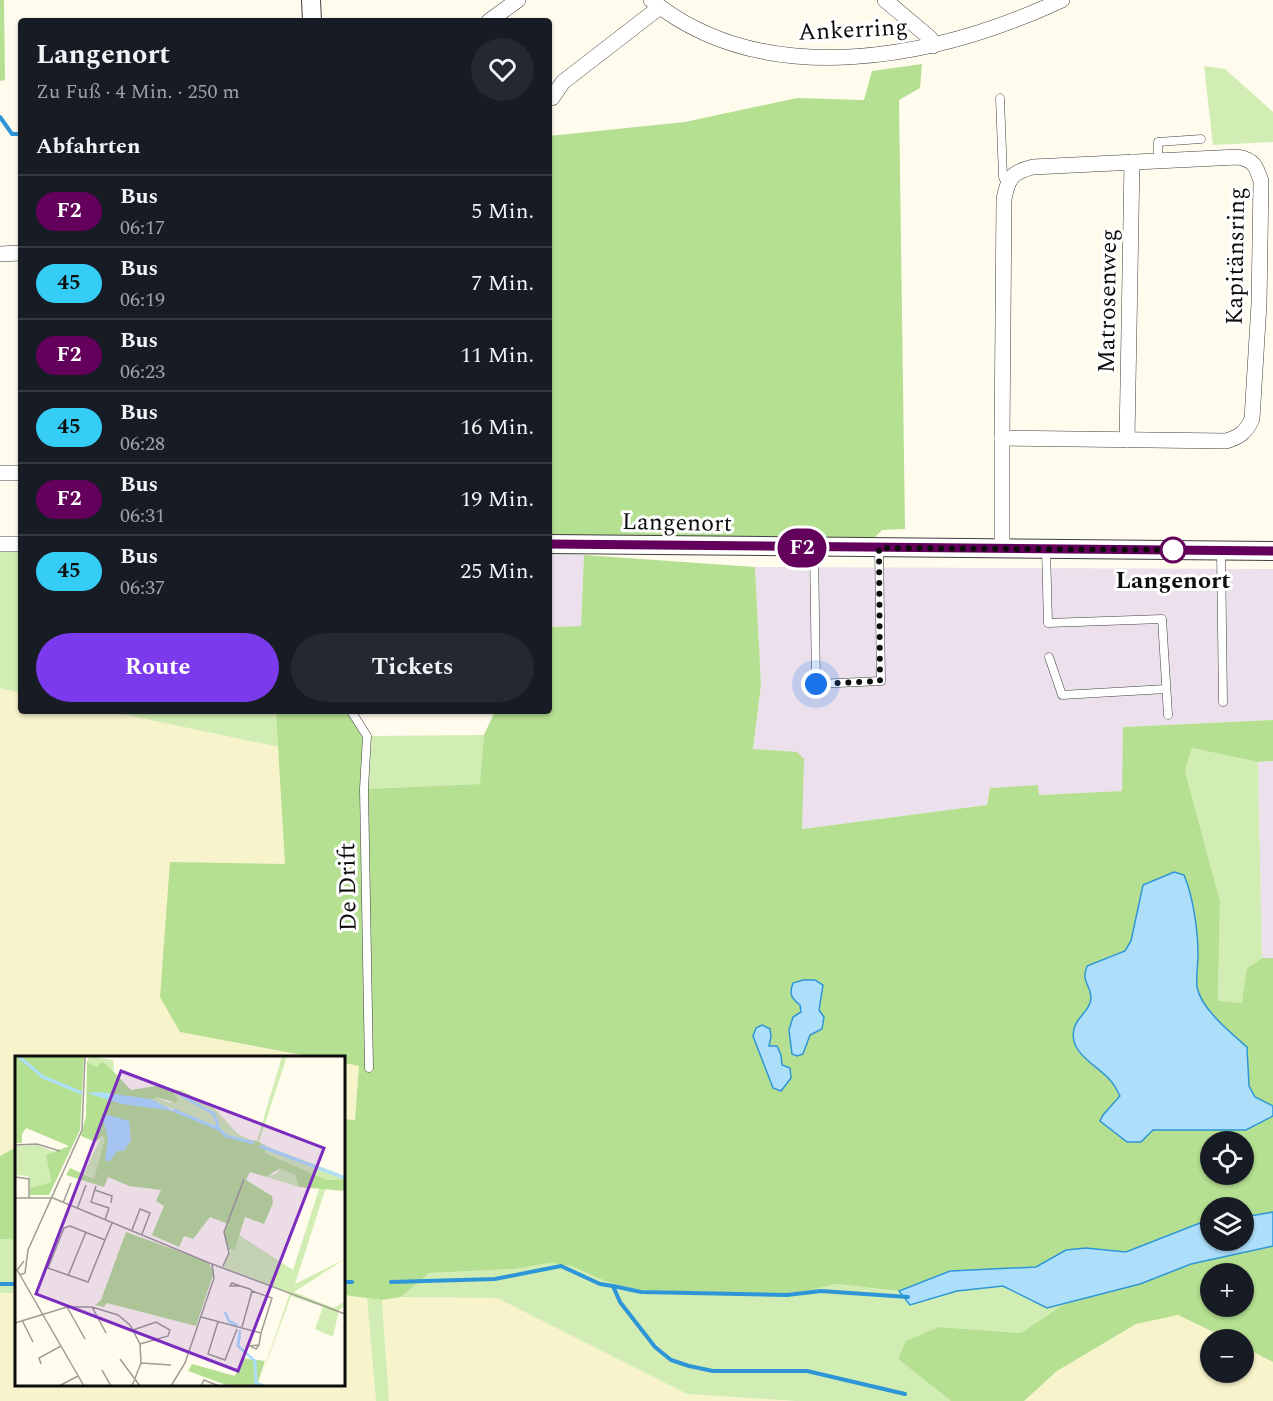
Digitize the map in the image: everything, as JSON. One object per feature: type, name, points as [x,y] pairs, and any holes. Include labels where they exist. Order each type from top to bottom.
[{"type":"street","points":[[311,0],[312,18]]},
{"type":"street","points":[[493,18],[518,0]]},
{"type":"street","points":[[885,0],[930,38],[933,46]]},
{"type":"street","name":"Ankerring","points":[[656,4],[687,25],[733,44],[777,54],[831,58],[933,46],[996,28],[1062,0]]},
{"type":"street","points":[[552,96],[563,82],[656,4]]},
{"type":"street","name":"Kapitänsring","points":[[1002,438],[1226,441],[1238,438],[1248,429],[1252,418],[1259,304],[1261,181],[1256,168],[1248,159],[1238,157],[1033,167],[1013,175],[1006,186]]},
{"type":"street","name":"Matrosenweg","points":[[1127,440],[1132,162]]},
{"type":"street","points":[[1002,549],[1004,199],[1006,186]]},
{"type":"street","points":[[0,254],[18,253]]},
{"type":"street","points":[[0,473],[18,472]]},
{"type":"street","points":[[0,544],[18,544]]},
{"type":"street","name":"Langenort","points":[[552,544],[1273,551]]},
{"type":"lane","points":[[1000,98],[1003,177],[1006,186]]},
{"type":"lane","points":[[1158,161],[1158,142],[1201,139]]},
{"type":"lane","points":[[814,548],[816,684],[880,681],[879,548]]},
{"type":"lane","points":[[1046,550],[1048,623],[1162,619],[1168,716]]},
{"type":"lane","points":[[1221,550],[1223,702]]},
{"type":"lane","points":[[1049,657],[1062,695],[1166,689]]},
{"type":"lane","name":"De Drift","points":[[353,714],[368,735],[364,789],[369,1068]]},
{"type":"shaded area","points":[[552,553],[584,555],[581,626],[552,627]]},
{"type":"shaded area","points":[[755,567],[1273,569],[1273,720],[1123,727],[1123,791],[1039,795],[1038,786],[990,788],[987,805],[802,829],[753,749],[761,685]]},
{"type":"shaded area","points":[[0,688],[18,692],[18,714],[121,714],[279,747],[285,864],[180,1032],[308,1056],[15,1056],[15,1148],[0,1156]]},
{"type":"shaded area","points":[[1273,761],[1273,958],[1262,958],[1258,762]]},
{"type":"shaded area","points":[[345,1063],[359,1066],[355,1121],[345,1119]]},
{"type":"shaded area","points":[[0,1293],[15,1293],[15,1386],[345,1386],[345,1295],[367,1298],[376,1401],[0,1401]]},
{"type":"shaded area","points":[[401,1297],[497,1298],[687,1394],[796,1401],[389,1401],[382,1300]]},
{"type":"shaded area","points":[[1178,1315],[1207,1329],[1200,1329],[1200,1383],[1254,1383],[1254,1352],[1273,1362],[1273,1401],[1024,1401],[1057,1371],[1136,1324]]},
{"type":"green space","points":[[0,0],[4,0],[5,80],[0,81]]},
{"type":"green space","points":[[922,64],[920,88],[899,100],[905,529],[882,530],[873,539],[552,535],[552,136],[685,122],[797,98],[864,100],[872,71]]},
{"type":"green space","points":[[1204,66],[1225,69],[1273,112],[1273,142],[1213,145]]},
{"type":"green space","points":[[0,541],[18,541],[18,692],[0,688]]},
{"type":"green space","points":[[584,555],[755,567],[761,685],[753,749],[797,752],[804,759],[802,829],[987,805],[990,788],[1038,785],[1039,795],[1122,791],[1123,727],[1273,720],[1273,761],[1258,762],[1192,748],[1185,771],[1220,901],[1218,1001],[1242,1003],[1247,968],[1262,958],[1273,958],[1273,1362],[1254,1352],[1254,1329],[1207,1329],[1178,1315],[1136,1324],[1057,1371],[1024,1401],[951,1401],[898,1359],[906,1341],[939,1327],[1021,1333],[1067,1302],[1073,1284],[950,1271],[899,1291],[836,1284],[804,1292],[772,1294],[636,1290],[605,1281],[571,1266],[550,1263],[515,1269],[429,1273],[401,1297],[382,1300],[345,1295],[345,1119],[355,1120],[359,1066],[345,1063],[345,1056],[308,1056],[180,1032],[160,997],[170,862],[285,864],[276,714],[353,714],[367,736],[365,789],[480,784],[484,735],[494,714],[552,714],[552,627],[581,626]]},
{"type":"green space","points":[[121,714],[276,714],[279,747]]},
{"type":"green space","points":[[484,735],[481,784],[364,789],[367,736]]},
{"type":"green space","points":[[1192,748],[1258,762],[1262,958],[1247,968],[1243,1003],[1218,1002],[1220,901],[1185,771]]},
{"type":"green space","points":[[15,1148],[15,1240],[0,1239],[0,1156]]},
{"type":"green space","points":[[0,1239],[15,1240],[15,1293],[0,1293]]},
{"type":"green space","points":[[550,1263],[571,1266],[605,1281],[636,1290],[772,1294],[804,1292],[836,1284],[899,1291],[910,1305],[957,1291],[1003,1286],[1047,1308],[1067,1302],[1021,1333],[939,1327],[898,1359],[951,1401],[796,1401],[687,1394],[497,1298],[401,1297],[429,1273],[515,1269]]},
{"type":"green space","points":[[367,1298],[382,1300],[389,1401],[376,1401]]},
{"type":"water","points":[[1174,872],[1184,875],[1192,903],[1197,935],[1197,987],[1200,995],[1210,1012],[1247,1047],[1249,1086],[1255,1097],[1273,1106],[1273,1116],[1246,1130],[1153,1130],[1141,1142],[1127,1142],[1100,1121],[1120,1096],[1110,1080],[1079,1052],[1073,1037],[1074,1029],[1090,1002],[1090,992],[1085,980],[1087,966],[1125,951],[1131,941],[1143,885]]},
{"type":"water","points":[[815,980],[823,985],[819,1010],[824,1017],[822,1029],[810,1035],[803,1054],[797,1056],[792,1054],[789,1030],[793,1017],[801,1012],[800,1005],[793,998],[791,990],[793,983]]},
{"type":"water","points":[[762,1025],[770,1029],[769,1046],[777,1046],[782,1065],[790,1068],[791,1078],[781,1091],[773,1088],[753,1036],[756,1028]]},
{"type":"water","points":[[1273,1212],[1273,1246],[1254,1250],[1254,1215]]},
{"type":"water","points":[[1200,1223],[1200,1251],[1250,1251],[1191,1264],[1140,1284],[1047,1308],[1003,1286],[957,1291],[910,1305],[899,1291],[950,1271],[1036,1267],[1066,1250],[1086,1248],[1126,1252]]},
{"type":"waterway","points":[[0,117],[12,134],[18,134]]},
{"type":"waterway","points":[[391,1282],[495,1279],[561,1266],[600,1284],[613,1286],[620,1302],[655,1347],[671,1360],[713,1371],[807,1371],[905,1394]]},
{"type":"waterway","points":[[345,1282],[352,1282]]},
{"type":"waterway","points":[[0,1284],[15,1284]]},
{"type":"waterway","points":[[613,1286],[641,1292],[787,1295],[821,1291],[908,1297]]},
{"type":"bus line","name":"F2","points":[[552,544],[1273,551]]},
{"type":"place","name":"Langenort","points":[[1173,550]]},
{"type":"route","points":[[816,684],[880,681],[879,548],[1173,550]]}]
